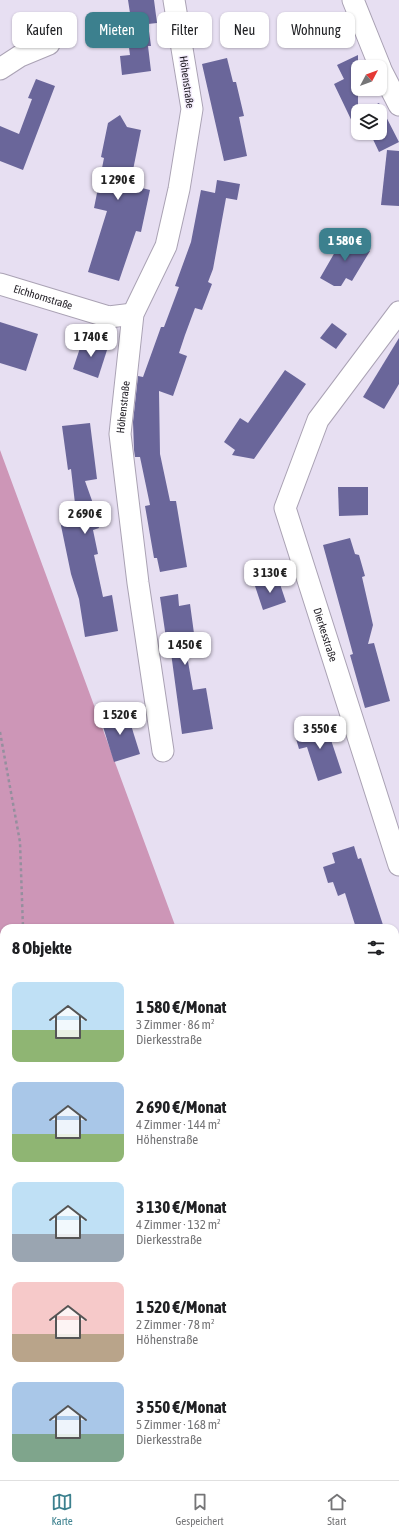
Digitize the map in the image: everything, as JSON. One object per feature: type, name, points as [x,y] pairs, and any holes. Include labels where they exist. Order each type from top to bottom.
[{"type":"street","name":"Höhenstraße","points":[[163,751],[138,583],[120,434],[133,314],[166,246],[179,189],[192,109],[174,0]]},
{"type":"street","points":[[353,0],[377,60]]},
{"type":"street","points":[[0,69],[20,56],[39,48]]},
{"type":"street","points":[[387,81],[399,105]]},
{"type":"street","name":"Eichhornstraße","points":[[0,284],[108,316],[133,314]]},
{"type":"street","name":"Dierkesstraße","points":[[399,312],[318,420],[285,508],[399,865]]},
{"type":"path","points":[[0,732],[20,842],[23,924]]},
{"type":"shaded area","points":[[0,450],[175,924],[0,924]]},
{"type":"building","points":[[128,0],[154,0],[157,23],[149,24],[149,12],[130,12]]},
{"type":"building","points":[[149,31],[151,46],[149,46]]},
{"type":"building","points":[[129,48],[148,48],[151,71],[122,75],[120,56],[130,55]]},
{"type":"building","points":[[358,55],[358,60],[351,60],[351,96],[358,96],[358,104],[351,104],[351,119],[334,84],[344,79],[337,65]]},
{"type":"building","points":[[227,58],[233,82],[236,82],[244,116],[239,117],[247,156],[224,161],[202,64]]},
{"type":"building","points":[[36,79],[55,86],[23,170],[0,161],[0,126],[19,134],[32,99],[28,98]]},
{"type":"building","points":[[120,115],[127,127],[141,130],[131,180],[143,182],[142,188],[150,190],[141,232],[136,231],[119,281],[88,272],[107,211],[94,208],[104,158],[101,157],[108,123]]},
{"type":"building","points":[[387,119],[399,142],[379,152],[373,140],[387,140]]},
{"type":"building","points":[[387,150],[399,151],[399,206],[381,205]]},
{"type":"building","points":[[217,180],[240,184],[237,200],[226,198],[213,269],[208,282],[212,284],[202,310],[195,308],[185,335],[179,353],[187,356],[173,396],[159,391],[160,454],[170,501],[176,501],[187,567],[160,572],[157,558],[154,558],[145,506],[150,505],[140,457],[135,457],[134,450],[133,422],[138,376],[143,377],[161,327],[164,327],[179,287],[175,286],[191,242],[201,190],[215,193]]},
{"type":"building","points":[[346,233],[362,242],[360,245],[370,251],[352,281],[346,278],[341,286],[334,286],[320,278]]},
{"type":"building","points":[[0,322],[38,334],[26,371],[0,363]]},
{"type":"building","points":[[332,323],[347,334],[336,349],[320,338]]},
{"type":"building","points":[[399,338],[399,384],[384,409],[363,397]]},
{"type":"building","points":[[83,339],[108,347],[98,378],[73,369]]},
{"type":"building","points":[[285,370],[306,384],[254,459],[232,455],[235,450],[224,442],[240,418],[248,423]]},
{"type":"building","points":[[90,423],[97,479],[85,481],[95,509],[93,510],[99,528],[93,530],[98,554],[94,555],[103,597],[112,595],[118,631],[85,637],[79,599],[71,574],[59,516],[76,512],[71,469],[68,470],[62,426]]},
{"type":"building","points":[[338,487],[368,487],[368,515],[339,516]]},
{"type":"building","points":[[350,538],[355,554],[359,555],[365,576],[362,577],[373,625],[368,644],[374,643],[390,701],[365,708],[350,655],[353,654],[323,545]]},
{"type":"building","points":[[278,578],[286,602],[263,610],[255,586]]},
{"type":"building","points":[[178,594],[179,606],[190,604],[196,648],[186,650],[193,690],[206,688],[213,729],[182,734],[169,638],[166,638],[160,597]]},
{"type":"building","points":[[126,709],[140,754],[114,762],[100,717]]},
{"type":"building","points":[[325,722],[342,773],[318,781],[307,747],[299,749],[294,732]]},
{"type":"building","points":[[354,846],[358,859],[361,858],[383,924],[355,924],[345,893],[338,896],[333,882],[328,883],[323,867],[335,863],[332,853]]}]
